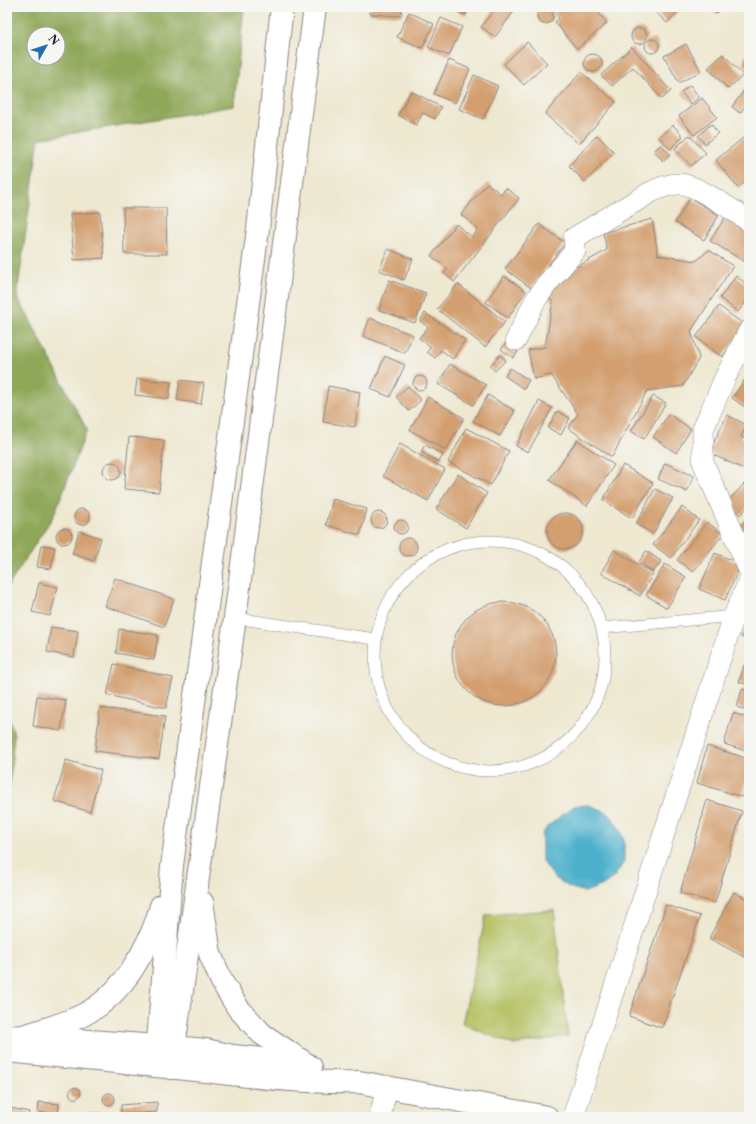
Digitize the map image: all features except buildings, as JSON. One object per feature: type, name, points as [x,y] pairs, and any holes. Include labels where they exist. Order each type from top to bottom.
[{"type":"main road","points":[[165,1057],[172,866],[258,229],[282,7]]},
{"type":"main road","points":[[165,1057],[199,868],[235,618],[315,7]]},
{"type":"main road","points":[[12,1041],[65,1023],[84,1014],[103,1001],[121,984],[133,969],[152,933],[172,866]]},
{"type":"main road","points":[[199,868],[204,917],[210,954],[222,982],[238,1008],[262,1034],[311,1067]]},
{"type":"main road","points":[[12,1041],[165,1057],[283,1080],[359,1082],[547,1117]]},
{"type":"main road","points":[[165,1057],[206,1050],[233,1056],[284,1061],[340,1074],[359,1082]]},
{"type":"street","points":[[516,340],[535,301],[546,285],[575,251],[574,238],[651,192],[663,187],[680,183],[694,188],[749,221]]},
{"type":"street","points":[[749,331],[725,378],[703,429],[703,462],[749,570]]},
{"type":"street","points":[[573,1117],[734,616],[749,581]]},
{"type":"street","points":[[380,1117],[387,1086]]},
{"type":"lane","points":[[498,540],[526,546],[553,558],[575,577],[592,601],[602,628],[606,659],[601,690],[588,719],[568,742],[542,760],[512,770],[481,771],[450,764],[422,749],[400,728],[383,701],[375,670],[375,639],[383,611],[393,592],[417,565],[442,550],[469,541],[498,540]]},
{"type":"lane","points":[[602,628],[734,616]]},
{"type":"lane","points":[[235,618],[375,639]]},
{"type":"green space","points":[[7,7],[244,7],[234,106],[39,139],[17,295],[87,430],[54,515],[7,588]]},
{"type":"green space","points":[[7,711],[14,734],[7,820]]},
{"type":"green space","points":[[554,910],[568,1036],[514,1045],[462,1024],[486,915]]},
{"type":"water","points":[[588,805],[602,810],[611,816],[620,830],[624,840],[624,862],[614,877],[603,885],[585,892],[569,887],[555,878],[542,861],[542,834],[548,826],[574,806]]}]
